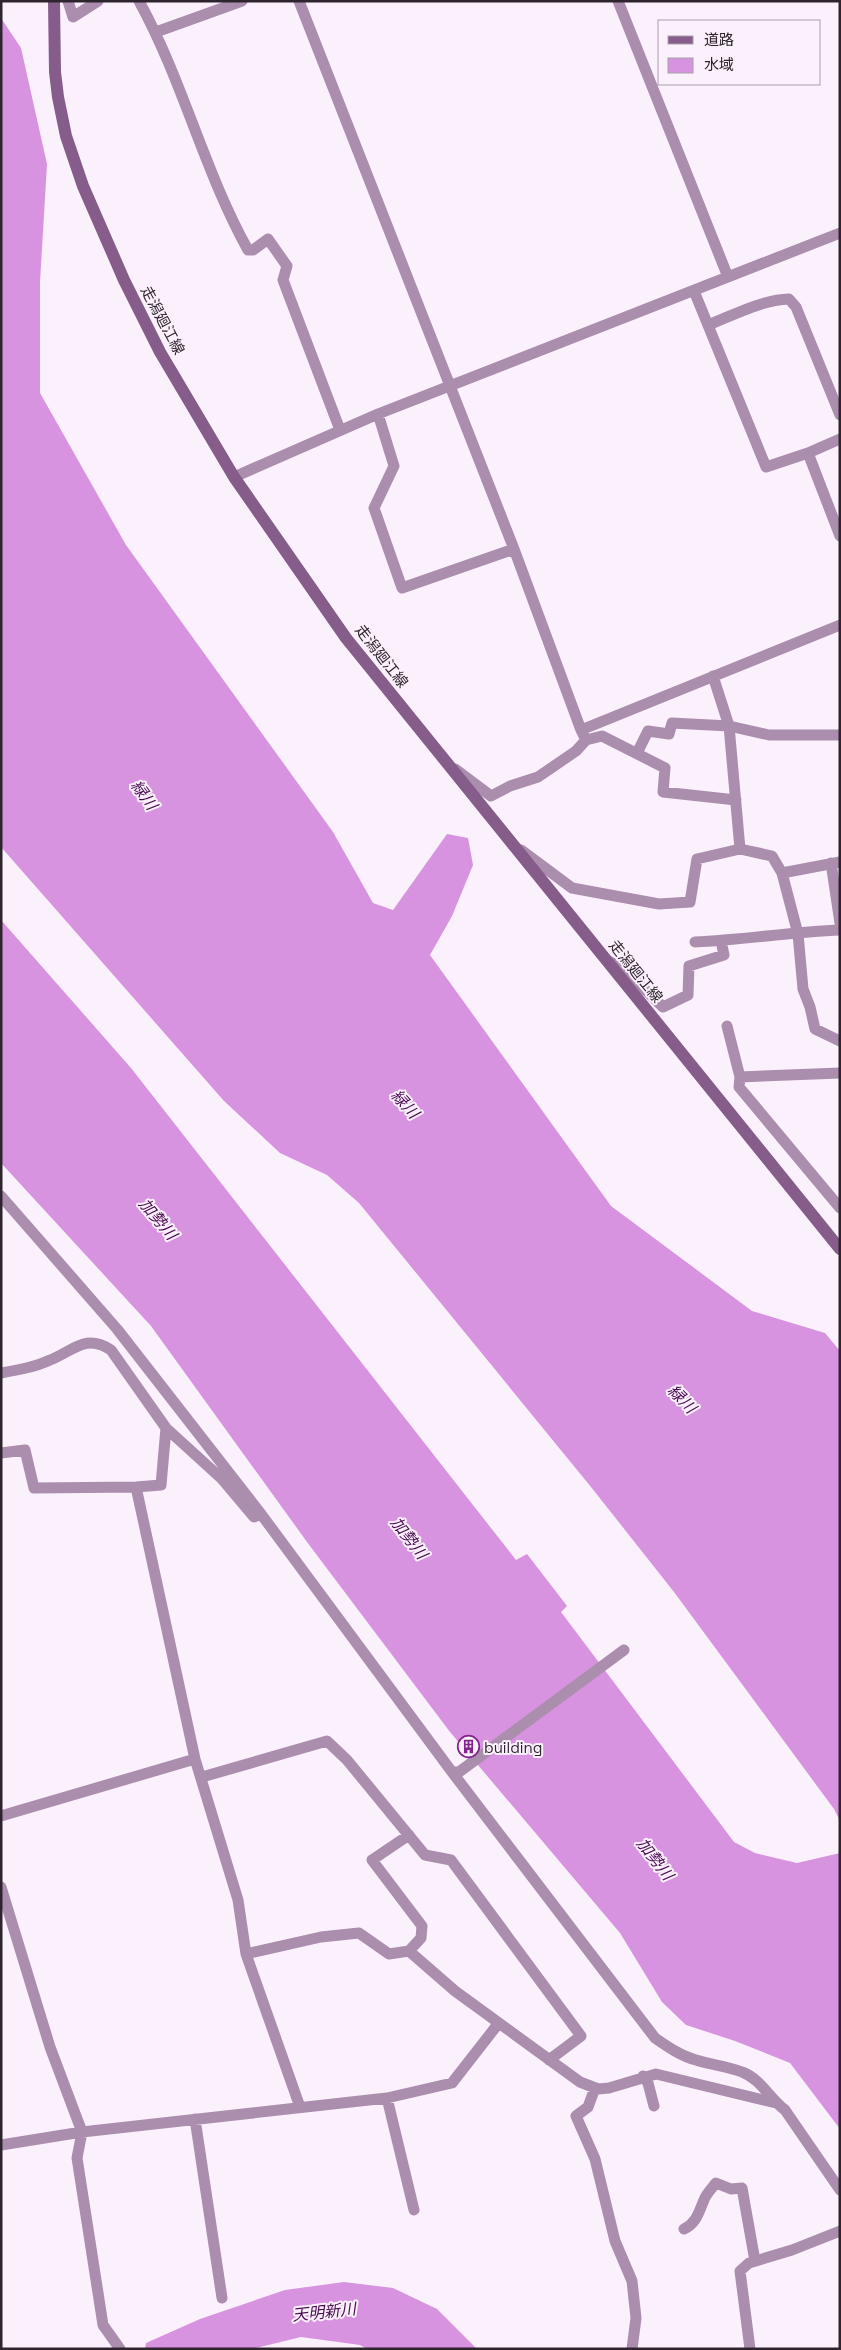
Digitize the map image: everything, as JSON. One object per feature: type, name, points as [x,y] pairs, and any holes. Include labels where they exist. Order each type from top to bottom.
[{"type":"main road","name":"走潟廻江線","points":[[54,1],[55,72],[58,97],[66,136],[83,186],[124,280],[160,352],[234,477],[346,638],[840,1249]]},
{"type":"street","points":[[68,1],[73,17],[98,1]]},
{"type":"street","points":[[139,1],[156,32],[195,131],[248,250],[253,250],[268,239],[287,266],[283,280],[340,430]]},
{"type":"street","points":[[156,32],[242,1]]},
{"type":"street","points":[[299,1],[514,549],[583,735]]},
{"type":"street","points":[[618,1],[728,277]]},
{"type":"street","points":[[234,477],[378,414],[840,233]]},
{"type":"street","points":[[694,291],[766,467],[808,453],[840,439]]},
{"type":"street","points":[[708,325],[759,305],[778,300],[789,300],[796,307],[840,414]]},
{"type":"street","points":[[378,414],[394,466],[374,508],[402,588],[514,549]]},
{"type":"street","points":[[808,453],[840,536]]},
{"type":"street","points":[[446,762],[491,796],[510,786],[538,777],[576,751],[583,735],[713,676],[840,625]]},
{"type":"street","points":[[713,676],[729,726],[740,849]]},
{"type":"street","points":[[637,754],[648,731],[669,734],[672,722],[729,726],[769,735],[840,735]]},
{"type":"street","points":[[583,735],[602,736],[665,768],[663,792],[736,800]]},
{"type":"street","points":[[510,842],[572,888],[659,904],[690,902],[697,859],[740,849],[772,856],[782,873],[797,932],[803,988],[815,1029],[840,1041]]},
{"type":"street","points":[[782,873],[836,863],[840,923]]},
{"type":"street","points":[[695,942],[721,941],[797,932],[840,930]]},
{"type":"street","points":[[607,960],[624,969],[663,1007],[688,995],[689,966],[724,954],[721,941]]},
{"type":"street","points":[[727,1026],[740,1077],[738,1087],[840,1208]]},
{"type":"street","points":[[740,1077],[840,1073]]},
{"type":"street","points":[[1,1196],[123,1336],[261,1514],[655,2038],[672,2050],[695,2060],[742,2072],[759,2082],[776,2103],[785,2110],[840,2190]]},
{"type":"street","points":[[1,1373],[51,1360],[80,1345],[100,1343],[110,1350],[166,1428],[222,1479],[254,1517],[261,1514]]},
{"type":"street","points":[[1,1452],[25,1450],[34,1488],[161,1485],[166,1428]]},
{"type":"street","points":[[136,1487],[195,1758],[238,1900],[246,1954],[300,2107]]},
{"type":"street","points":[[455,1772],[624,1650]]},
{"type":"street","points":[[202,1777],[327,1741],[347,1760],[425,1855],[451,1860],[581,2036],[549,2060]]},
{"type":"street","points":[[1,1816],[195,1758]]},
{"type":"street","points":[[246,1954],[321,1937],[359,1934],[389,1954],[409,1951],[421,1938],[422,1926],[372,1860],[409,1835]]},
{"type":"street","points":[[1,1887],[50,2047],[82,2132],[77,2158],[103,2325],[120,2349]]},
{"type":"street","points":[[409,1951],[455,1991],[498,2024],[580,2082],[595,2088],[609,2088],[645,2080],[656,2074],[776,2103]]},
{"type":"street","points":[[1,2145],[82,2132],[387,2098],[452,2083],[498,2024]]},
{"type":"street","points":[[645,2080],[654,2106]]},
{"type":"street","points":[[595,2088],[588,2107],[576,2116],[596,2159],[615,2241],[632,2281],[636,2318],[632,2349]]},
{"type":"street","points":[[387,2098],[414,2210]]},
{"type":"street","points":[[194,2119],[222,2298]]},
{"type":"street","points":[[684,2229],[690,2226],[699,2215],[704,2198],[716,2183],[731,2189],[742,2188],[755,2261]]},
{"type":"street","points":[[750,2349],[740,2271],[748,2262],[792,2250],[840,2231]]},
{"type":"water","name":"緑川","points":[[1,18],[21,48],[47,164],[40,282],[40,393],[126,545],[333,832],[373,903],[393,910],[447,834],[468,838],[473,865],[452,916],[430,955],[611,1206],[752,1311],[825,1333],[840,1351],[840,1821],[834,1809],[674,1592],[591,1487],[359,1203],[327,1175],[280,1153],[224,1101],[1,847]]},
{"type":"water","name":"加勢川","points":[[1,920],[131,1068],[516,1560],[527,1554],[567,1606],[561,1612],[734,1842],[755,1853],[797,1863],[840,1853],[840,2129],[790,2063],[735,2041],[686,2025],[662,2002],[620,1933],[450,1732],[307,1542],[151,1326],[1,1163]]},
{"type":"water","name":"天明新川","points":[[344,2282],[393,2288],[437,2309],[477,2349],[367,2349],[360,2345],[301,2337],[252,2349],[145,2349],[146,2343],[200,2319],[285,2290]]},
{"type":"place","name":"building","points":[[468,1747]]}]
